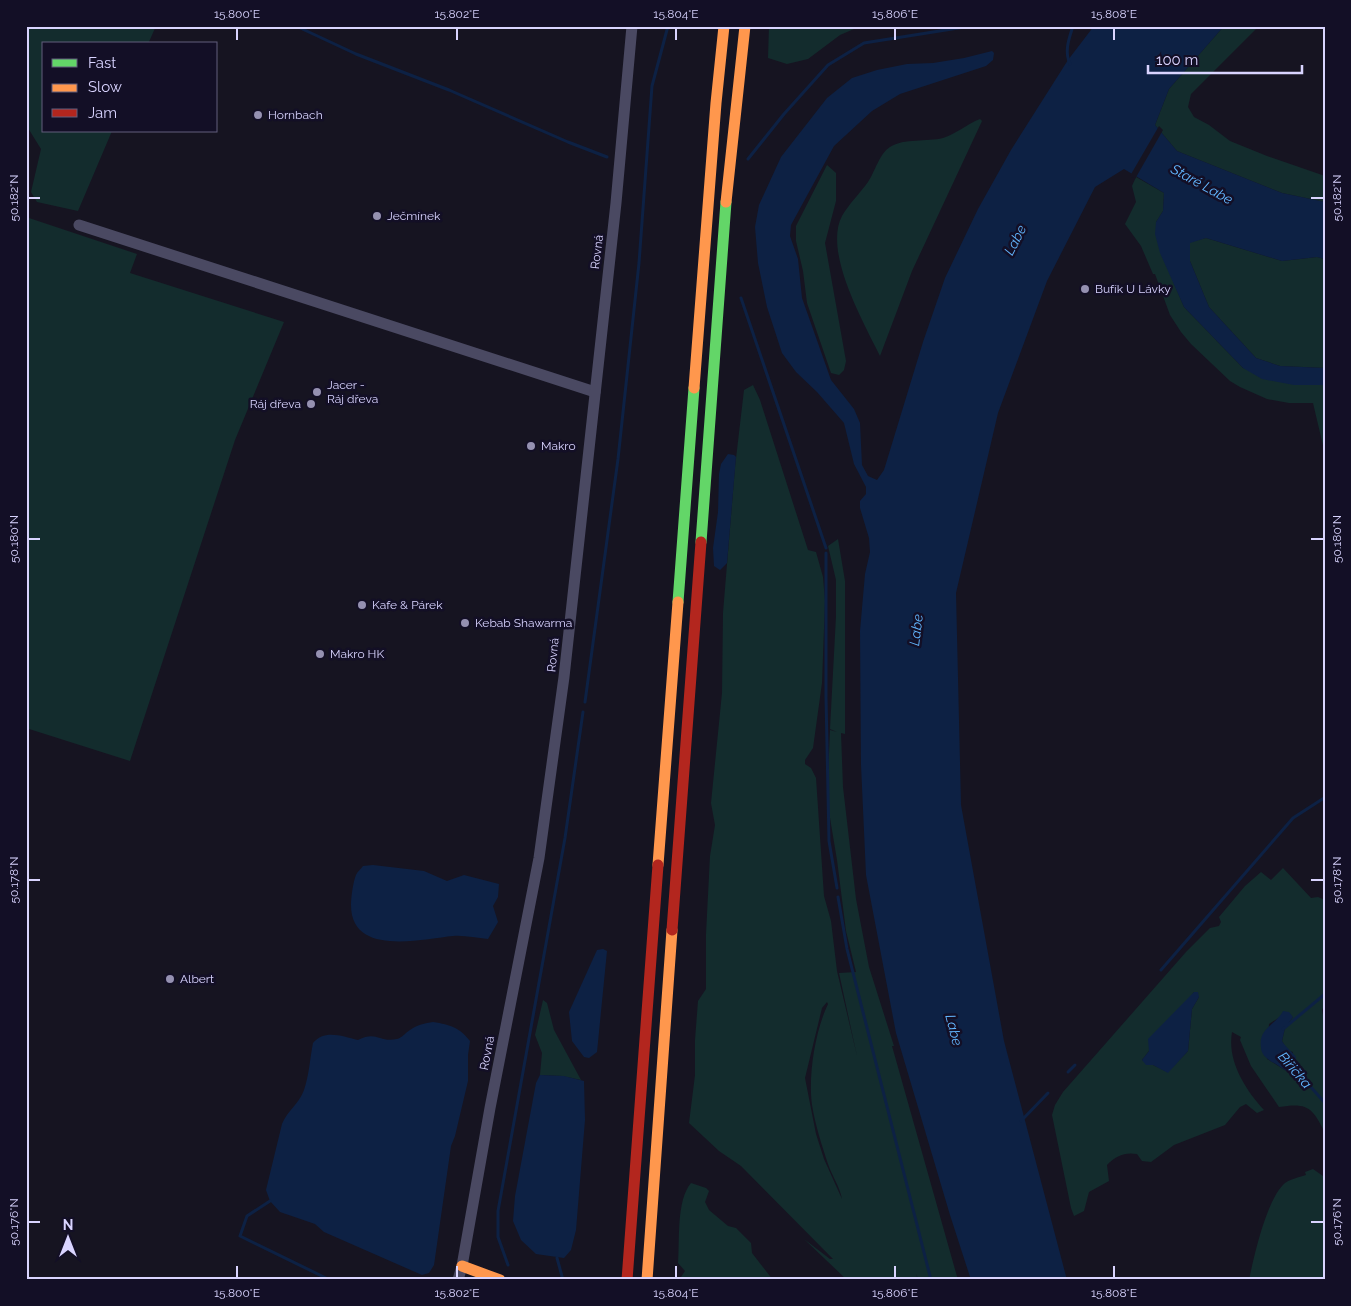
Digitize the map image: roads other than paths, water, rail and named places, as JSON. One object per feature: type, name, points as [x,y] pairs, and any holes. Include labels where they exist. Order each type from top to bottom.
[{"type":"main road","points":[[627,1280],[716,103],[724,26]]},
{"type":"main road","points":[[647,1280],[724,221],[745,26]]},
{"type":"main road","points":[[619,1280],[626,1251],[633,1196]]},
{"type":"main road","points":[[462,1266],[500,1280]]},
{"type":"street","name":"Rovná","points":[[458,1280],[539,858],[564,677],[616,205],[632,26]]},
{"type":"street","points":[[79,224],[595,392]]},
{"type":"water","points":[[1094,26],[1224,26],[1169,89],[1155,125],[1177,151],[1282,193],[1325,202],[1325,259],[1317,257],[1282,261],[1206,238],[1190,243],[1190,261],[1209,307],[1256,358],[1280,366],[1325,368],[1325,385],[1294,385],[1262,379],[1243,368],[1184,307],[1160,253],[1155,234],[1156,222],[1163,211],[1164,193],[1124,169],[1095,187],[1047,281],[998,413],[956,593],[961,805],[1004,1041],[1067,1280],[971,1280],[896,1033],[866,875],[861,765],[860,631],[865,574],[870,552],[869,538],[860,508],[860,501],[866,494],[866,487],[854,464],[844,423],[817,392],[796,372],[782,353],[767,307],[758,263],[755,227],[759,205],[781,157],[827,98],[852,78],[877,70],[907,64],[933,63],[992,51],[994,53],[993,60],[986,66],[900,94],[872,111],[834,146],[791,225],[790,236],[798,259],[802,298],[831,380],[854,409],[860,423],[862,465],[868,476],[877,480],[884,470],[923,342],[945,278],[978,209],[1011,150],[1068,60]]},
{"type":"water","points":[[728,454],[736,457],[727,563],[720,570],[714,566],[713,548],[718,512],[719,474],[721,464]]},
{"type":"water","points":[[373,865],[424,871],[447,881],[464,875],[499,884],[498,897],[493,906],[498,922],[488,939],[457,936],[390,941],[375,938],[363,932],[354,921],[351,905],[353,886],[357,874],[363,866]]},
{"type":"water","points":[[603,949],[607,951],[597,1052],[589,1058],[584,1057],[572,1041],[569,1012],[597,950]]},
{"type":"water","points":[[1194,992],[1198,992],[1199,997],[1192,1009],[1188,1051],[1168,1073],[1153,1065],[1146,1065],[1142,1060],[1149,1051],[1148,1039]]},
{"type":"water","points":[[1283,1011],[1289,1012],[1293,1017],[1285,1028],[1282,1041],[1296,1057],[1293,1072],[1285,1070],[1264,1056],[1261,1049],[1262,1035]]},
{"type":"water","points":[[433,1022],[454,1027],[470,1041],[468,1081],[451,1146],[434,1265],[429,1273],[422,1275],[324,1232],[315,1224],[280,1212],[270,1201],[266,1190],[282,1124],[304,1090],[313,1043],[322,1036],[328,1035],[358,1040],[370,1036],[391,1040],[397,1039],[415,1027]]},
{"type":"water","points":[[540,1075],[564,1076],[584,1081],[585,1120],[576,1230],[571,1250],[564,1258],[536,1254],[521,1240],[513,1221],[515,1196],[536,1083]]},
{"type":"waterway","points":[[296,26],[356,54],[449,90],[607,157]]},
{"type":"waterway","points":[[585,702],[618,459],[639,263],[652,86],[668,26]]},
{"type":"waterway","points":[[748,159],[784,114],[828,65],[864,43],[971,26]]},
{"type":"waterway","points":[[1070,64],[1067,50],[1073,26]]},
{"type":"waterway","points":[[741,298],[826,548]]},
{"type":"waterway","points":[[826,553],[829,841],[837,888]]},
{"type":"waterway","points":[[508,1265],[498,1237],[498,1211],[565,838],[583,712]]},
{"type":"waterway","points":[[1161,970],[1293,818],[1324,798]]},
{"type":"waterway","points":[[838,897],[847,949],[931,1280]]},
{"type":"waterway","name":"Biřička","points":[[1283,1029],[1325,994]]},
{"type":"waterway","points":[[1068,1072],[1075,1065]]},
{"type":"waterway","name":"Biřička","points":[[1293,1067],[1325,1103]]},
{"type":"waterway","points":[[1021,1121],[1048,1093]]},
{"type":"waterway","points":[[270,1201],[247,1216],[240,1236],[330,1280]]},
{"type":"waterway","points":[[557,1258],[563,1280]]},
{"type":"place","name":"Hornbach","points":[[258,115]]},
{"type":"place","name":"Ječmínek","points":[[377,216]]},
{"type":"place","name":"Bufík U Lávky","points":[[1085,289]]},
{"type":"place","name":"Jacer - Ráj dřeva","points":[[317,392]]},
{"type":"place","name":"Ráj dřeva","points":[[311,404]]},
{"type":"place","name":"Makro","points":[[531,446]]},
{"type":"place","name":"Kafe & Párek","points":[[362,605]]},
{"type":"place","name":"Kebab Shawarma","points":[[465,623]]},
{"type":"place","name":"Makro HK","points":[[320,654]]},
{"type":"place","name":"Albert","points":[[170,979]]},
{"type":"water label","name":"Staré Labe","points":[[1202,184]]},
{"type":"water label","name":"Labe","points":[[1015,240]]},
{"type":"water label","name":"Labe","points":[[916,630]]},
{"type":"water label","name":"Labe","points":[[954,1030]]}]
